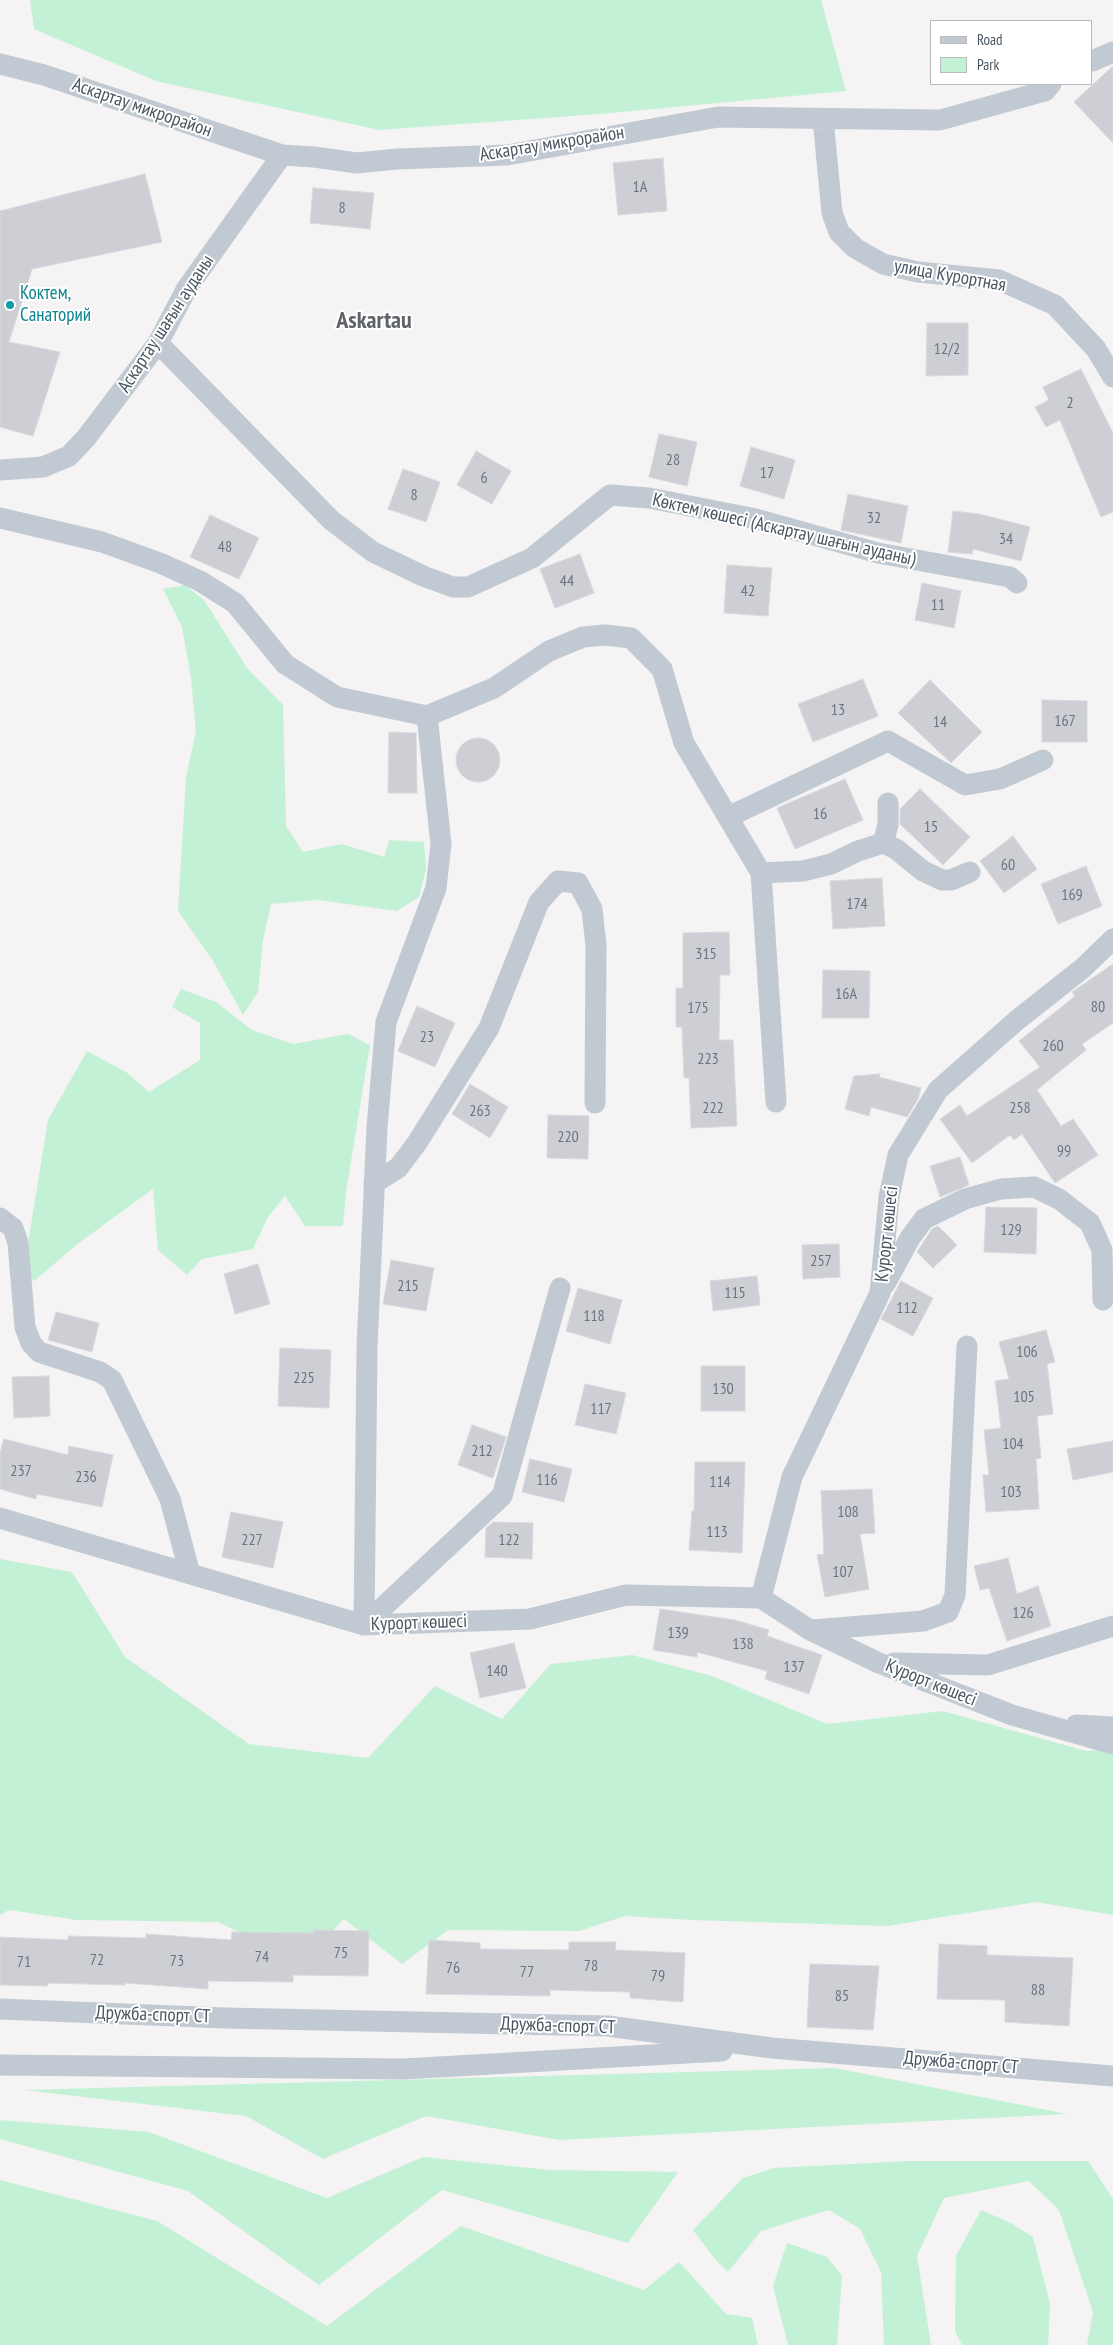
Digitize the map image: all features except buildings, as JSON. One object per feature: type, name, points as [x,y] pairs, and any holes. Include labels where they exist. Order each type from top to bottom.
[{"type":"street","points":[[1093,61],[1113,52]]},
{"type":"street","name":"Аскартау микрорайон","points":[[0,64],[44,75],[282,155],[357,163],[397,159],[507,154],[718,116],[823,120],[940,120],[1045,92],[1050,85]]},
{"type":"street","name":"улица Курортная","points":[[823,120],[832,213],[839,232],[856,248],[883,264],[918,272],[999,280],[1055,305],[1096,349],[1113,377]]},
{"type":"street","name":"Аскартау шағын ауданы","points":[[0,470],[43,467],[69,456],[110,407],[158,343],[187,288],[282,155]]},
{"type":"street","name":"Көктем көшесі (Аскартау шағын ауданы)","points":[[158,343],[331,520],[373,552],[423,576],[453,587],[468,587],[532,558],[610,495],[649,498],[756,519],[878,553],[1010,577],[1017,583]]},
{"type":"street","points":[[0,518],[102,542],[160,563],[200,581],[235,603],[285,664],[337,697],[427,716],[494,688],[549,651],[583,638],[605,635],[631,638],[662,669],[684,743],[762,873],[776,1102]]},
{"type":"street","points":[[364,1625],[367,1347],[376,1127],[386,1022],[436,888],[441,844],[427,716]]},
{"type":"street","points":[[728,816],[888,741],[965,785],[1000,779],[1043,760]]},
{"type":"street","points":[[882,843],[888,825],[888,803]]},
{"type":"street","points":[[762,873],[803,871],[831,864],[882,843],[896,848],[923,871],[942,880],[958,878],[970,872]]},
{"type":"street","points":[[374,1183],[398,1168],[417,1143],[490,1028],[538,902],[558,881],[578,883],[592,909],[596,945],[594,1103]]},
{"type":"street","name":"Курорт көшесі","points":[[761,1598],[792,1477],[880,1293],[889,1197],[898,1155],[938,1090],[1016,1021],[1082,968],[1113,939]]},
{"type":"street","points":[[880,1293],[910,1238],[924,1219],[965,1199],[1001,1190],[1034,1187],[1059,1199],[1090,1223],[1102,1250],[1103,1300]]},
{"type":"street","points":[[0,1218],[13,1228],[18,1243],[25,1327],[31,1343],[39,1352],[100,1372],[112,1380],[170,1499],[190,1574]]},
{"type":"street","points":[[364,1625],[502,1496],[560,1288]]},
{"type":"street","points":[[810,1630],[923,1621],[948,1612],[955,1595],[967,1346]]},
{"type":"street","name":"Курорт көшесі","points":[[0,1518],[364,1625],[530,1619],[626,1595],[761,1598],[810,1630],[879,1663],[1012,1715],[1113,1744]]},
{"type":"street","points":[[879,1663],[988,1665],[1113,1626]]},
{"type":"street","points":[[1043,1723],[1113,1727]]},
{"type":"street","name":"Дружба-спорт СТ","points":[[0,2009],[225,2018],[608,2026],[772,2048],[1113,2076]]},
{"type":"street","points":[[0,2065],[403,2069],[772,2048]]},
{"type":"green space","points":[[30,0],[821,0],[846,91],[600,114],[379,130],[156,81],[34,29]]},
{"type":"green space","points":[[185,585],[204,600],[247,668],[283,705],[286,826],[303,852],[342,844],[384,857],[389,840],[424,842],[426,869],[419,897],[397,911],[318,900],[271,904],[263,940],[258,992],[243,1015],[213,961],[178,911],[186,777],[196,731],[191,678],[182,627],[163,589]]},
{"type":"green space","points":[[181,989],[216,1002],[252,1030],[293,1044],[348,1034],[370,1045],[346,1192],[343,1226],[305,1226],[285,1196],[268,1217],[253,1249],[202,1259],[187,1275],[158,1250],[153,1189],[80,1242],[34,1281],[24,1268],[48,1120],[87,1051],[126,1072],[149,1092],[200,1060],[200,1023],[172,1007]]},
{"type":"green space","points":[[0,1559],[72,1572],[125,1657],[249,1744],[368,1758],[435,1686],[502,1719],[551,1664],[632,1655],[712,1676],[827,1724],[943,1711],[1086,1751],[1113,1749],[1113,1915],[1036,1902],[887,1926],[625,1916],[579,1931],[448,1930],[402,1964],[344,1919],[302,1963],[218,1922],[77,1920],[9,1910],[0,1915]]},
{"type":"green space","points":[[835,2068],[1067,2114],[559,2140],[426,2116],[323,2159],[246,2116],[24,2090]]},
{"type":"green space","points":[[0,2120],[149,2132],[327,2198],[423,2157],[550,2170],[678,2172],[628,2243],[442,2190],[319,2285],[188,2191],[0,2139]]},
{"type":"green space","points":[[910,2161],[1088,2161],[1113,2199],[1113,2345],[1087,2345],[1093,2312],[1059,2210],[1029,2181],[944,2198],[917,2256],[931,2345],[884,2345],[881,2272],[860,2229],[829,2210],[761,2231],[728,2272],[714,2258],[693,2230],[743,2178],[774,2168]]},
{"type":"green space","points":[[0,2180],[157,2221],[327,2326],[461,2226],[644,2290],[679,2262],[726,2314],[752,2318],[758,2345],[0,2345]]},
{"type":"green space","points":[[981,2210],[1011,2223],[1033,2237],[1050,2304],[1048,2345],[962,2345],[955,2331],[956,2256]]},
{"type":"green space","points":[[787,2243],[827,2257],[842,2276],[837,2345],[788,2345],[773,2286]]},
{"type":"place","name":"Коктем, Санаторий","points":[[10,305]]},
{"type":"district","name":"Askartau","points":[[374,321]]}]
